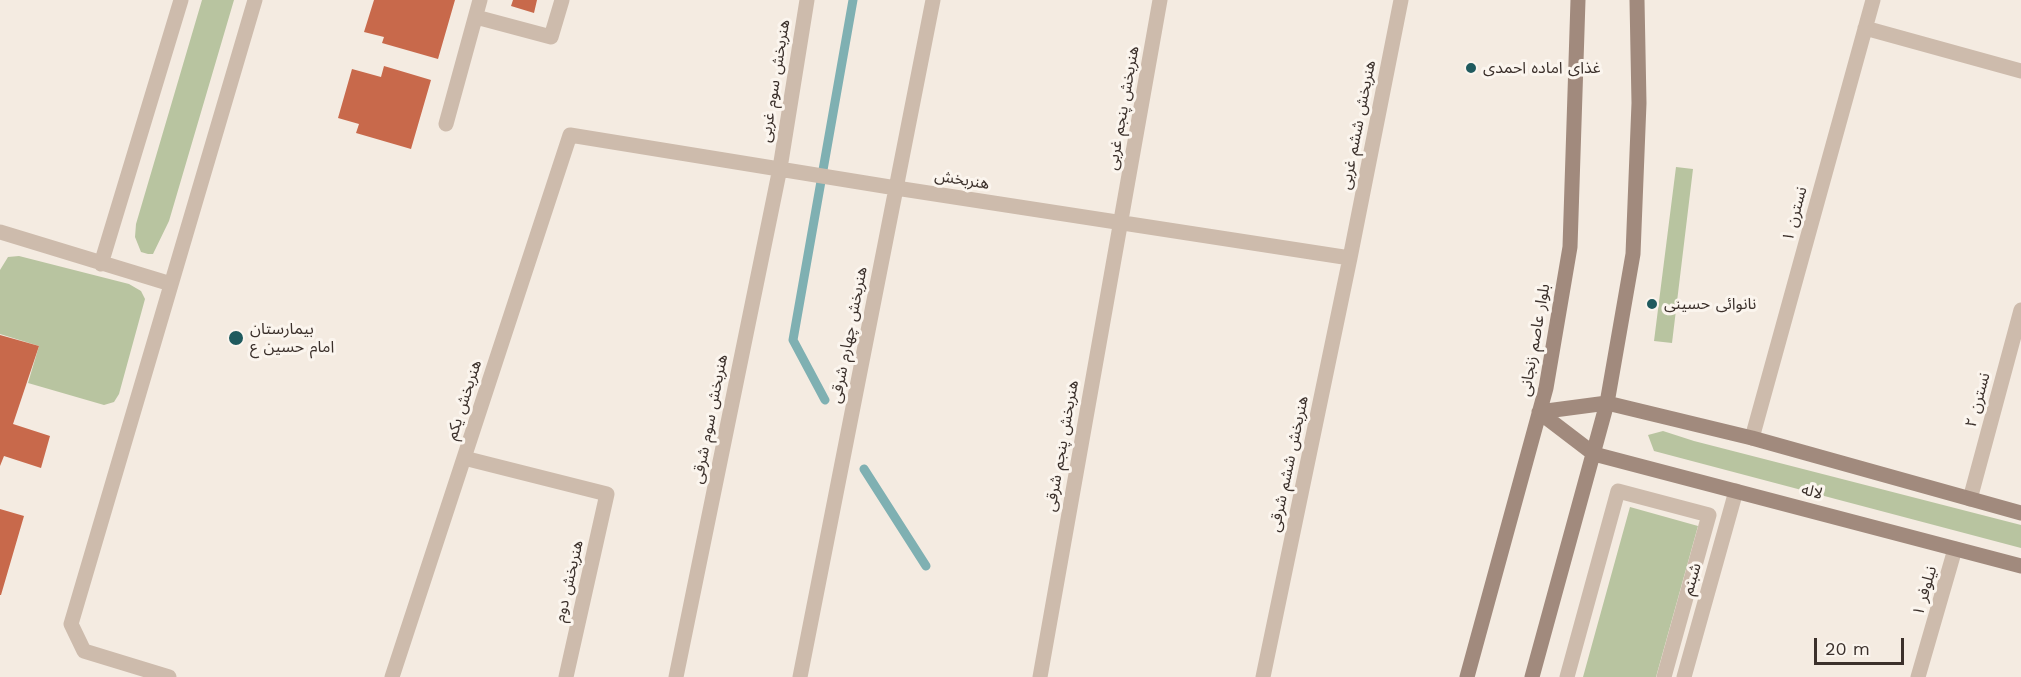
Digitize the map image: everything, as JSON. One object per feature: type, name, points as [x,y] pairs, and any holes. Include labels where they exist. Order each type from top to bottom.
[{"type":"main road","name":"بلوار عاصم زنجانی","points":[[1467,677],[1546,387],[1569,247],[1578,0]]},
{"type":"main road","points":[[1532,677],[1607,404],[1633,254],[1639,103],[1637,0]]},
{"type":"main road","points":[[1539,412],[1607,404],[1752,438],[2021,513]]},
{"type":"main road","points":[[1539,412],[1594,454]]},
{"type":"main road","name":"لاله","points":[[1594,454],[2021,566]]},
{"type":"street","points":[[101,264],[181,0]]},
{"type":"street","points":[[169,677],[124,670],[84,651],[70,624],[255,0]]},
{"type":"street","points":[[446,124],[480,0]]},
{"type":"street","points":[[476,17],[551,37],[562,0]]},
{"type":"street","name":"هنربخش سوم غربی","points":[[780,168],[807,0]]},
{"type":"street","name":"هنربخش چهارم شرقی","points":[[800,677],[933,0]]},
{"type":"street","name":"هنربخش پنجم غربی","points":[[1121,222],[1160,0]]},
{"type":"street","name":"هنربخش ششم غربی","points":[[1350,258],[1401,0]]},
{"type":"street","name":"نسترن ۱","points":[[1752,438],[1873,0]]},
{"type":"street","points":[[1865,28],[2021,71]]},
{"type":"street","name":"هنربخش","points":[[570,135],[1350,258]]},
{"type":"street","name":"هنربخش یکم","points":[[392,677],[570,135]]},
{"type":"street","name":"هنربخش سوم شرقی","points":[[676,677],[780,168]]},
{"type":"street","name":"هنربخش پنجم شرقی","points":[[1040,677],[1121,222]]},
{"type":"street","points":[[0,232],[171,284]]},
{"type":"street","name":"هنربخش ششم شرقی","points":[[1263,677],[1350,258]]},
{"type":"street","name":"نسترن ۲","points":[[1970,499],[2021,310]]},
{"type":"street","name":"هنربخش دوم","points":[[464,458],[607,494],[566,677]]},
{"type":"street","points":[[1567,677],[1618,491],[1709,515],[1664,677]]},
{"type":"street","name":"شبنم","points":[[1684,677],[1736,491]]},
{"type":"street","name":"نیلوفر ۱","points":[[1918,677],[1955,549]]},
{"type":"green space","points":[[202,0],[234,0],[169,221],[153,254],[148,254],[141,252],[135,237],[136,224]]},
{"type":"green space","points":[[1676,167],[1693,169],[1672,343],[1654,341]]},
{"type":"green space","points":[[19,256],[129,284],[141,291],[145,299],[119,394],[114,402],[104,405],[28,383],[39,346],[0,334],[0,270],[8,257]]},
{"type":"green space","points":[[1663,431],[2021,525],[2021,548],[1654,451],[1648,435]]},
{"type":"green space","points":[[1630,507],[1698,526],[1656,677],[1583,677]]},
{"type":"building","points":[[374,0],[455,0],[438,59],[382,43],[384,37],[364,32]]},
{"type":"building","points":[[513,0],[537,0],[534,13],[511,6]]},
{"type":"building","points":[[384,66],[431,80],[411,149],[356,133],[359,124],[338,118],[352,69],[381,77]]},
{"type":"building","points":[[0,335],[39,346],[13,424],[50,436],[41,468],[4,456],[0,466]]},
{"type":"building","points":[[0,509],[24,516],[1,595],[0,595]]},
{"type":"waterway","points":[[825,400],[793,340],[853,0]]},
{"type":"waterway","points":[[864,469],[926,566]]},
{"type":"place","name":"غذای اماده احمدی","points":[[1471,68]]},
{"type":"place","name":"نانوائی حسینی","points":[[1652,304]]},
{"type":"place","name":"بیمارستان امام حسین ع","points":[[236,338]]}]
